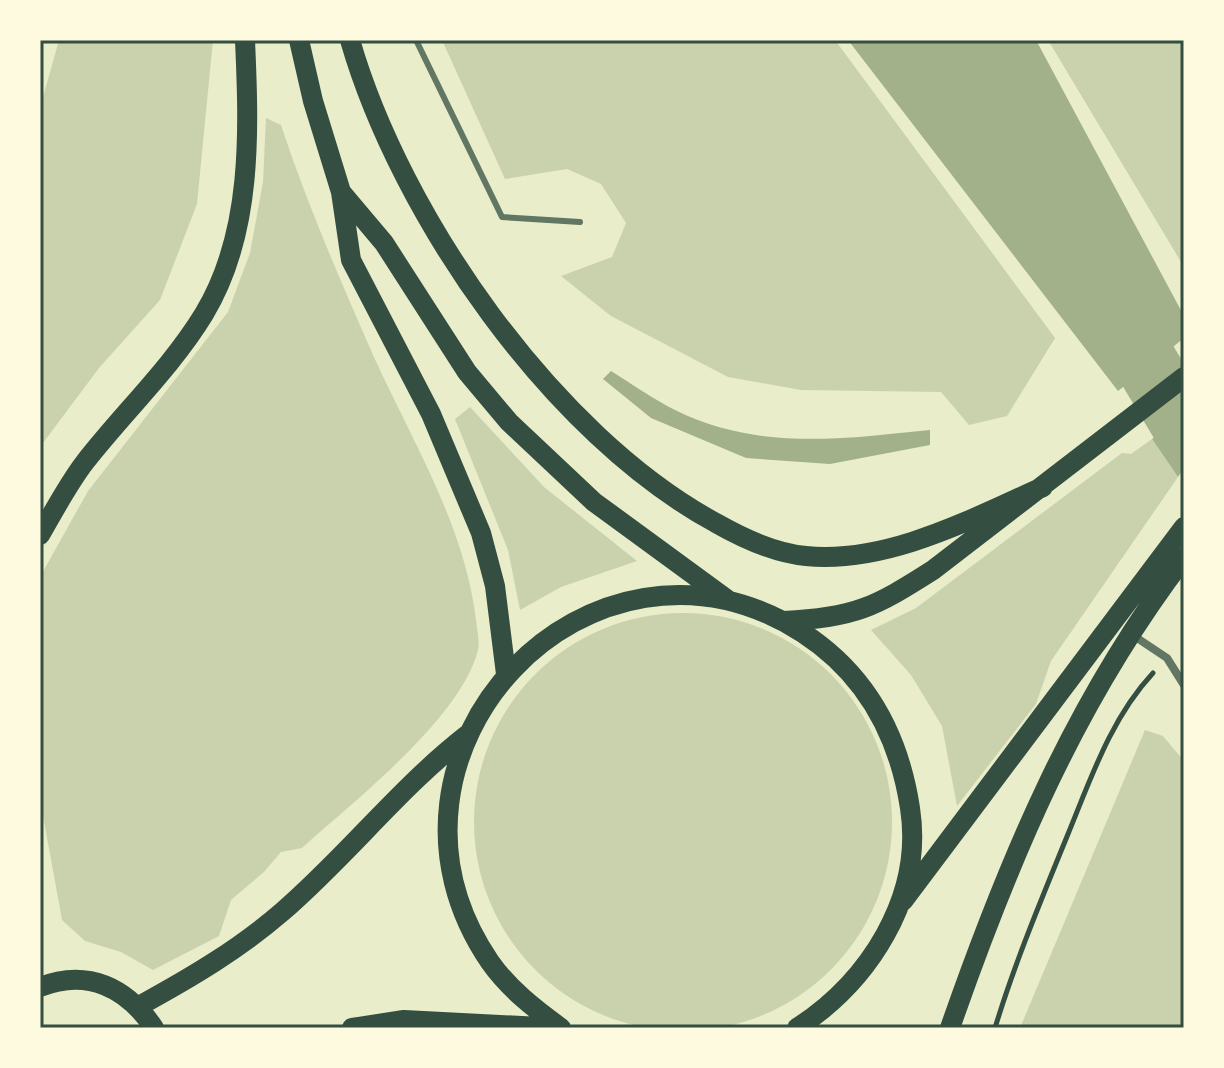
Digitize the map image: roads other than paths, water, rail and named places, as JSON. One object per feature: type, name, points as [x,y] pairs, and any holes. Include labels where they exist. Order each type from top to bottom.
[{"type":"main road","points":[[40,535],[83,464],[166,367],[204,313],[226,265],[240,214],[247,146],[245,40]]},
{"type":"main road","points":[[299,40],[313,101],[341,192],[351,260],[431,414],[481,533],[495,586],[506,674]]},
{"type":"main road","points":[[350,40],[392,149],[441,241],[502,328],[560,398],[626,463],[692,510],[752,543],[806,556],[857,554],[962,523],[1043,487]]},
{"type":"main road","points":[[341,192],[384,243],[450,348],[509,422],[594,502],[730,601]]},
{"type":"main road","points":[[784,621],[834,619],[867,609],[933,570],[1184,377]]},
{"type":"main road","points":[[897,908],[1181,530]]},
{"type":"main road","points":[[950,1028],[1024,831],[1087,703],[1130,633],[1184,558]]},
{"type":"main road","points":[[561,1028],[522,999],[490,963],[467,921],[452,876],[448,828],[453,780],[467,735],[484,703],[506,674],[542,641],[585,616],[632,601],[681,596],[730,601],[784,621],[833,655],[859,681],[885,721],[903,766],[911,813],[909,862],[897,908],[880,946],[856,980],[824,1018],[797,1028]]},
{"type":"main road","points":[[139,1006],[251,938],[285,910],[425,767],[467,735]]},
{"type":"main road","points":[[40,987],[78,979],[100,982],[121,991],[139,1006],[154,1028]]},
{"type":"main road","points":[[352,1028],[404,1020],[561,1028]]},
{"type":"street","points":[[1130,633],[1167,658],[1184,685]]},
{"type":"lane","points":[[416,40],[502,217],[580,222]]},
{"type":"waterway","points":[[1103,291],[1184,426]]}]
